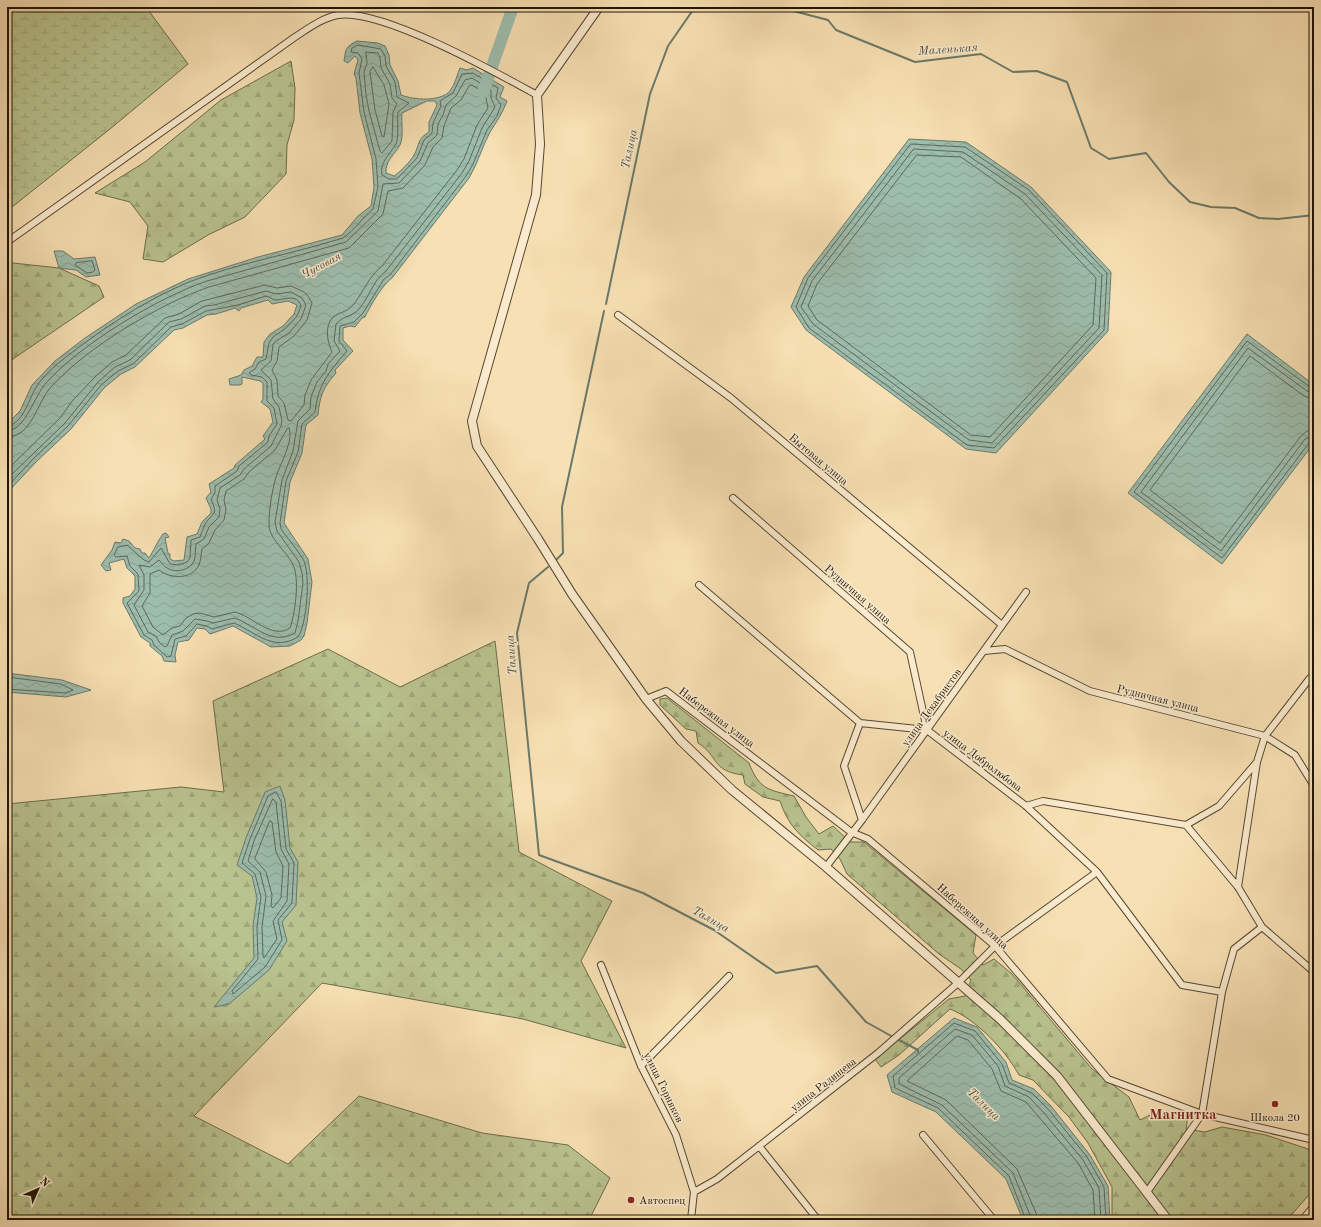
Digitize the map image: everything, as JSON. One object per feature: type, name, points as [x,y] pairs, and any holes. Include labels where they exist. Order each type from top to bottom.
[{"type":"street","points":[[599,7],[537,95],[540,144],[536,195],[472,421],[477,446],[572,594],[646,699],[681,741],[732,790],[826,867],[1000,1019],[1057,1076],[1168,1220]]},
{"type":"street","points":[[7,242],[295,37],[328,18],[340,15],[363,16],[389,24],[463,56],[537,95]]},
{"type":"street","name":"Бытовая улица","points":[[618,316],[731,398],[1002,625]]},
{"type":"street","name":"Рудничная улица","points":[[733,498],[910,652],[927,730]]},
{"type":"street","points":[[699,585],[860,723],[844,766],[862,820]]},
{"type":"street","name":"улица Декабристов","points":[[826,867],[862,820],[1026,592]]},
{"type":"street","name":"Рудничная улица","points":[[984,651],[1005,649],[1090,691],[1265,736],[1295,755],[1314,786]]},
{"type":"street","points":[[1238,887],[1257,762],[1265,736],[1310,678],[1314,676]]},
{"type":"street","name":"Набережная улица","points":[[646,699],[666,691],[852,832],[868,839],[995,946],[1108,1079],[1202,1114],[1314,1140]]},
{"type":"street","name":"улица Добролюбова","points":[[860,723],[927,730],[1026,806],[1098,872],[1182,985],[1222,992]]},
{"type":"street","points":[[1026,806],[1043,801],[1186,825],[1219,806],[1257,762]]},
{"type":"street","points":[[1186,825],[1238,887],[1262,927],[1314,972]]},
{"type":"street","name":"улица Радищева","points":[[694,1192],[717,1179],[867,1062],[958,983],[995,946],[1098,872]]},
{"type":"street","points":[[1146,1192],[1202,1114],[1222,992],[1234,949],[1262,927]]},
{"type":"street","name":"улица Горняков","points":[[601,965],[641,1066],[676,1135],[694,1192],[690,1220]]},
{"type":"street","points":[[641,1066],[729,976]]},
{"type":"street","points":[[923,1135],[994,1220]]},
{"type":"street","points":[[759,1146],[818,1220]]},
{"type":"street","points":[[1302,1220],[1314,1206]]},
{"type":"green space","points":[[7,7],[146,7],[188,64],[110,129],[7,211]]},
{"type":"green space","points":[[291,61],[295,88],[294,120],[287,145],[286,174],[245,217],[208,235],[163,262],[143,259],[148,226],[130,202],[95,193],[145,162],[221,100]]},
{"type":"green space","points":[[13,263],[59,268],[99,286],[104,297],[7,363],[7,265]]},
{"type":"green space","points":[[495,641],[519,852],[612,901],[581,961],[626,1048],[523,1019],[322,983],[194,1116],[288,1164],[359,1096],[482,1133],[568,1145],[610,1178],[589,1220],[7,1220],[7,804],[181,787],[224,792],[213,701],[328,649],[400,687]]},
{"type":"green space","points":[[667,698],[749,763],[757,778],[766,787],[777,792],[794,796],[806,817],[819,834],[833,826],[850,842],[864,842],[976,935],[973,953],[983,965],[994,959],[1012,974],[1092,1069],[1129,1097],[1140,1120],[1154,1113],[1188,1116],[1186,1129],[1205,1132],[1222,1127],[1266,1135],[1314,1151],[1314,1189],[1287,1220],[1112,1220],[1112,1187],[1088,1143],[1069,1117],[1033,1080],[1019,1075],[998,1046],[970,1020],[950,1009],[899,1055],[881,1067],[875,1059],[949,999],[965,996],[971,980],[961,969],[939,954],[847,874],[840,859],[831,849],[818,850],[805,839],[795,829],[787,817],[780,801],[763,797],[745,784],[743,775],[733,773],[720,767],[705,748],[698,743],[696,731],[686,729],[660,705],[660,699]]},
{"type":"water","points":[[357,41],[378,43],[385,46],[389,55],[390,65],[398,81],[401,95],[406,97],[427,99],[446,95],[455,82],[460,68],[467,70],[473,68],[504,87],[500,97],[507,101],[487,138],[469,178],[392,278],[381,290],[373,301],[365,317],[362,318],[355,327],[350,326],[343,328],[343,340],[353,351],[335,370],[336,373],[323,392],[318,415],[306,425],[302,453],[290,482],[284,523],[308,559],[312,582],[304,636],[301,640],[290,646],[271,647],[233,626],[210,634],[205,629],[197,628],[189,640],[178,642],[175,655],[176,662],[164,661],[162,656],[150,646],[150,643],[141,637],[123,603],[123,598],[130,596],[135,589],[135,576],[127,568],[124,559],[109,563],[111,570],[106,571],[101,565],[112,550],[115,542],[121,543],[123,539],[129,541],[135,548],[140,549],[142,553],[145,553],[149,558],[163,534],[166,533],[169,537],[165,538],[170,559],[174,561],[184,560],[187,537],[197,534],[202,522],[211,513],[211,509],[206,498],[211,492],[209,484],[234,468],[235,465],[265,439],[263,436],[273,422],[270,409],[261,402],[263,399],[263,383],[242,377],[242,384],[230,385],[229,379],[241,375],[244,370],[252,366],[257,357],[263,357],[264,342],[270,334],[283,326],[294,314],[297,305],[288,301],[272,304],[268,300],[241,308],[239,311],[235,308],[216,314],[207,315],[183,328],[174,330],[135,367],[121,374],[104,388],[71,429],[37,461],[7,493],[7,424],[20,411],[32,385],[55,361],[85,338],[136,304],[188,279],[258,257],[342,235],[358,216],[371,206],[374,187],[372,159],[360,113],[356,78],[354,74],[358,60],[355,56],[348,63],[344,61],[347,49],[350,45]],"holes":[[[427,101],[435,101],[437,105],[429,122],[429,132],[422,137],[412,158],[400,172],[394,176],[386,173],[387,165],[401,142],[402,113]]]},
{"type":"water","points":[[909,139],[966,142],[1031,187],[1111,272],[1108,331],[996,453],[966,449],[806,330],[791,307],[804,277]]},
{"type":"water","points":[[54,251],[63,251],[74,259],[95,257],[100,275],[86,277],[76,270],[59,268]]},
{"type":"water","points":[[1247,334],[1314,385],[1314,443],[1222,564],[1128,493]]},
{"type":"water","points":[[7,673],[62,680],[91,690],[66,697],[7,692]]},
{"type":"water","points":[[280,786],[285,800],[290,848],[298,862],[296,905],[282,922],[287,941],[269,970],[229,1004],[214,1007],[254,958],[253,926],[257,898],[252,876],[237,865],[246,838],[265,792]]},
{"type":"water","points":[[954,1018],[977,1027],[1006,1062],[1012,1080],[1034,1089],[1051,1106],[1090,1155],[1108,1186],[1110,1220],[1023,1220],[1006,1179],[936,1112],[892,1092],[887,1075]]},
{"type":"waterway","name":"Чусовая","points":[[483,92],[513,7]]},
{"type":"waterway","name":"Талица","points":[[606,304],[650,94],[668,46],[695,7]]},
{"type":"waterway","name":"Маленькая","points":[[778,7],[828,20],[836,30],[915,62],[981,54],[1013,72],[1037,71],[1067,82],[1091,148],[1109,159],[1146,153],[1169,182],[1190,202],[1211,207],[1235,208],[1259,218],[1278,219],[1314,215]]},
{"type":"waterway","name":"Талица","points":[[557,559],[563,553],[562,507],[604,311]]},
{"type":"waterway","name":"Талица","points":[[548,567],[529,583],[517,633],[539,855],[643,893],[714,930],[776,973],[817,966],[866,1022],[893,1037]]},
{"type":"waterway","name":"Талица","points":[[897,1039],[918,1050],[918,1052]]},
{"type":"place","name":"Школа 20","points":[[1275,1104]]},
{"type":"place","name":"Автоспец","points":[[631,1200]]},
{"type":"district","name":"Магнитка","points":[[1183,1114]]}]
